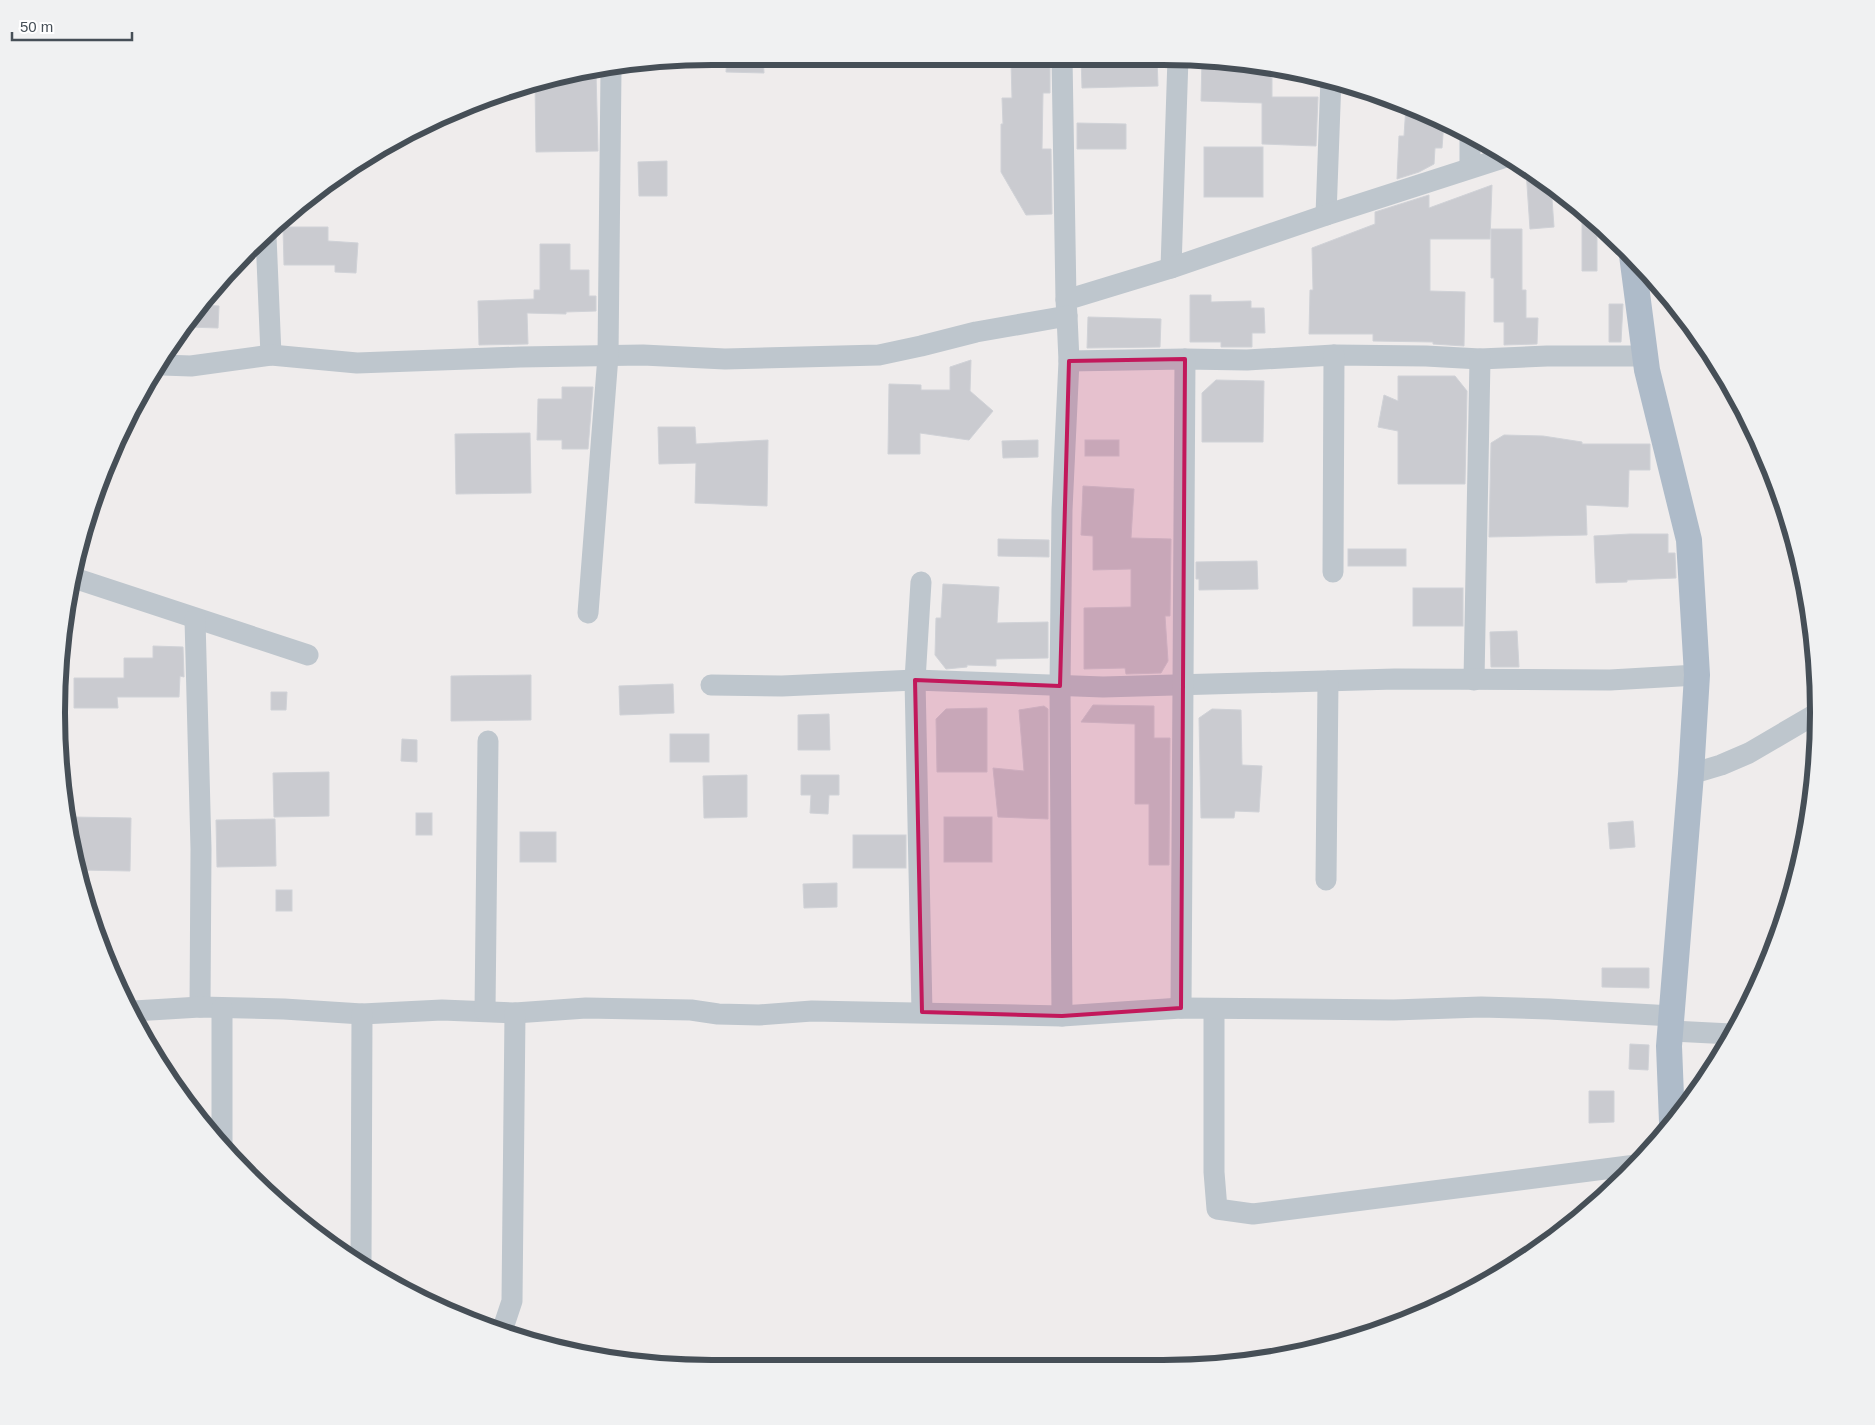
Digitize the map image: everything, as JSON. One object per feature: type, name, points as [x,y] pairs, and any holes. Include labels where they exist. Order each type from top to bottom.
[{"type":"main road","points":[[1634,270],[1645,356],[1689,540],[1697,675],[1669,1069],[1671,1112]]},
{"type":"street","points":[[1062,65],[1068,361],[1062,510],[1060,686],[1062,1016]]},
{"type":"street","points":[[1172,268],[1178,65]]},
{"type":"street","points":[[588,613],[608,356],[611,73]]},
{"type":"street","points":[[1326,215],[1331,87]]},
{"type":"street","points":[[1470,143],[1470,167]]},
{"type":"street","points":[[167,365],[191,366],[271,355],[357,363],[643,355],[725,359],[878,355],[921,346],[1066,308],[1172,268],[1326,215],[1498,159]]},
{"type":"street","points":[[266,244],[271,355]]},
{"type":"street","points":[[1068,361],[1247,360],[1334,355],[1426,356],[1480,359],[1548,356],[1645,356]]},
{"type":"street","points":[[1334,355],[1334,572]]},
{"type":"street","points":[[1181,1008],[1185,359]]},
{"type":"street","points":[[1474,680],[1480,359]]},
{"type":"street","points":[[78,580],[308,655]]},
{"type":"street","points":[[921,582],[915,680],[922,1012]]},
{"type":"street","points":[[195,619],[200,849],[200,1007]]},
{"type":"street","points":[[712,685],[782,686],[915,680],[1001,682],[1060,686],[1183,686],[1328,681],[1610,680],[1697,675]]},
{"type":"street","points":[[1326,880],[1328,681]]},
{"type":"street","points":[[1691,774],[1721,766],[1750,753],[1810,717]]},
{"type":"street","points":[[485,1011],[488,741]]},
{"type":"street","points":[[138,1011],[200,1007],[362,1014],[442,1010],[515,1013],[586,1008],[691,1010],[718,1014],[759,1015],[812,1011],[1062,1016],[1181,1008],[1394,1010],[1481,1007],[1672,1023],[1725,1033]]},
{"type":"street","points":[[222,1008],[222,1134]]},
{"type":"street","points":[[1214,1009],[1214,1172],[1217,1209],[1253,1214],[1623,1167]]},
{"type":"street","points":[[504,1326],[512,1301],[514,1274],[515,1013]]},
{"type":"street","points":[[361,1256],[362,1014]]},
{"type":"highlighted area","points":[[1185,359],[1181,1008],[1062,1016],[922,1012],[915,680],[1060,686],[1069,361]]},
{"type":"building","points":[[726,65],[764,65],[764,73],[726,72]]},
{"type":"building","points":[[1011,65],[1050,65],[1050,93],[1043,93],[1042,149],[1051,149],[1052,214],[1026,215],[1001,172],[1002,98],[1012,98]]},
{"type":"building","points":[[1081,65],[1157,65],[1158,86],[1082,88]]},
{"type":"building","points":[[1202,66],[1272,75],[1272,97],[1318,97],[1316,146],[1262,144],[1262,103],[1201,101]]},
{"type":"building","points":[[596,76],[598,151],[536,152],[535,90]]},
{"type":"building","points":[[1406,112],[1443,129],[1442,148],[1435,148],[1434,164],[1419,172],[1397,179],[1399,136],[1404,136]]},
{"type":"building","points":[[1077,123],[1126,124],[1126,149],[1077,149]]},
{"type":"building","points":[[1204,147],[1263,147],[1263,197],[1204,197]]},
{"type":"building","points":[[667,161],[667,196],[639,196],[638,162]]},
{"type":"building","points":[[1526,177],[1552,195],[1554,227],[1530,229]]},
{"type":"building","points":[[1492,185],[1490,239],[1430,239],[1430,291],[1465,292],[1464,346],[1433,344],[1433,342],[1373,341],[1373,334],[1309,334],[1310,290],[1313,290],[1312,248],[1375,224],[1375,212],[1429,195],[1429,208]]},
{"type":"building","points":[[1582,220],[1597,233],[1597,271],[1582,271]]},
{"type":"building","points":[[285,227],[328,227],[328,241],[358,243],[356,273],[335,272],[335,265],[284,265],[283,229]]},
{"type":"building","points":[[1491,229],[1522,229],[1522,290],[1526,290],[1526,318],[1538,318],[1537,344],[1504,345],[1504,322],[1494,322],[1494,278],[1491,278]]},
{"type":"building","points":[[540,244],[570,244],[570,270],[589,270],[589,296],[596,296],[596,311],[566,312],[566,314],[527,313],[528,344],[479,345],[478,301],[534,299],[534,290],[540,290]]},
{"type":"building","points":[[1190,295],[1211,295],[1211,302],[1251,301],[1251,308],[1264,308],[1265,333],[1252,333],[1252,347],[1221,347],[1221,342],[1190,342]]},
{"type":"building","points":[[1609,304],[1623,304],[1621,342],[1609,342]]},
{"type":"building","points":[[210,305],[219,306],[218,328],[192,327]]},
{"type":"building","points":[[1088,317],[1161,319],[1160,347],[1087,348]]},
{"type":"building","points":[[971,360],[970,391],[993,411],[969,440],[920,433],[920,454],[888,454],[889,384],[921,385],[921,390],[950,390],[950,367]]},
{"type":"building","points":[[1398,376],[1455,376],[1467,391],[1465,484],[1398,484],[1398,431],[1378,427],[1384,395],[1398,401]]},
{"type":"building","points":[[1216,380],[1264,381],[1263,442],[1202,442],[1202,393]]},
{"type":"building","points":[[562,387],[593,387],[588,449],[562,449],[562,440],[537,440],[538,399],[562,399]]},
{"type":"building","points":[[658,427],[695,427],[696,444],[768,440],[767,506],[695,503],[696,463],[659,464]]},
{"type":"building","points":[[530,433],[531,493],[456,494],[455,434]]},
{"type":"building","points":[[1504,435],[1543,436],[1582,442],[1582,444],[1650,444],[1650,470],[1629,470],[1628,507],[1586,505],[1587,535],[1489,537],[1491,443]]},
{"type":"building","points":[[1038,440],[1038,457],[1003,458],[1002,441]]},
{"type":"building","points":[[1085,440],[1119,440],[1119,456],[1085,456]]},
{"type":"building","points":[[1083,486],[1134,489],[1131,538],[1171,539],[1170,616],[1165,616],[1168,661],[1161,673],[1126,674],[1125,668],[1084,669],[1084,608],[1131,607],[1131,569],[1093,570],[1093,536],[1081,535]]},
{"type":"building","points":[[1668,534],[1668,553],[1675,553],[1676,578],[1596,583],[1594,536]]},
{"type":"building","points":[[998,539],[1049,540],[1049,557],[998,556]]},
{"type":"building","points":[[1348,549],[1406,549],[1406,566],[1348,566]]},
{"type":"building","points":[[1257,561],[1258,589],[1199,590],[1199,579],[1196,579],[1196,562]]},
{"type":"building","points":[[943,584],[999,587],[997,623],[1048,622],[1048,658],[996,659],[996,666],[967,665],[967,667],[946,669],[935,655],[936,618],[941,618]]},
{"type":"building","points":[[1413,588],[1463,588],[1463,626],[1413,626]]},
{"type":"building","points":[[1517,631],[1519,667],[1491,667],[1490,632]]},
{"type":"building","points":[[153,646],[183,647],[184,677],[180,676],[179,697],[117,697],[118,708],[74,708],[74,678],[124,678],[124,658],[153,658]]},
{"type":"building","points":[[531,675],[531,720],[451,721],[451,676]]},
{"type":"building","points":[[673,684],[674,713],[620,715],[619,686]]},
{"type":"building","points":[[271,692],[287,692],[286,710],[271,710]]},
{"type":"building","points":[[1093,705],[1154,706],[1154,738],[1170,738],[1169,865],[1149,865],[1149,804],[1135,804],[1135,724],[1081,722]]},
{"type":"building","points":[[1044,706],[1048,709],[1048,819],[998,817],[993,768],[1024,771],[1019,710]]},
{"type":"building","points":[[987,708],[987,772],[937,772],[936,719],[946,709]]},
{"type":"building","points":[[1212,709],[1241,710],[1242,765],[1262,766],[1259,812],[1235,811],[1234,818],[1201,818],[1199,718]]},
{"type":"building","points":[[829,714],[830,750],[798,750],[798,715]]},
{"type":"building","points":[[670,734],[709,734],[709,762],[670,762]]},
{"type":"building","points":[[402,739],[417,740],[417,762],[401,761]]},
{"type":"building","points":[[329,772],[329,816],[274,817],[273,773]]},
{"type":"building","points":[[747,775],[747,817],[704,818],[703,776]]},
{"type":"building","points":[[801,775],[839,775],[839,795],[829,795],[828,814],[810,813],[811,795],[801,795]]},
{"type":"building","points":[[416,813],[432,813],[432,835],[416,835]]},
{"type":"building","points":[[74,817],[131,818],[130,871],[85,870]]},
{"type":"building","points":[[944,817],[992,817],[992,862],[944,862]]},
{"type":"building","points":[[275,819],[276,866],[217,867],[216,820]]},
{"type":"building","points":[[1633,821],[1635,847],[1610,849],[1608,823]]},
{"type":"building","points":[[520,832],[556,832],[556,862],[520,862]]},
{"type":"building","points":[[853,835],[906,835],[906,868],[853,868]]},
{"type":"building","points":[[837,883],[837,907],[804,908],[803,884]]},
{"type":"building","points":[[276,890],[292,890],[292,911],[276,911]]},
{"type":"building","points":[[1602,968],[1649,968],[1649,988],[1602,987]]},
{"type":"building","points":[[1630,1044],[1649,1045],[1648,1070],[1629,1069]]},
{"type":"building","points":[[1589,1091],[1614,1091],[1614,1122],[1589,1123]]}]
